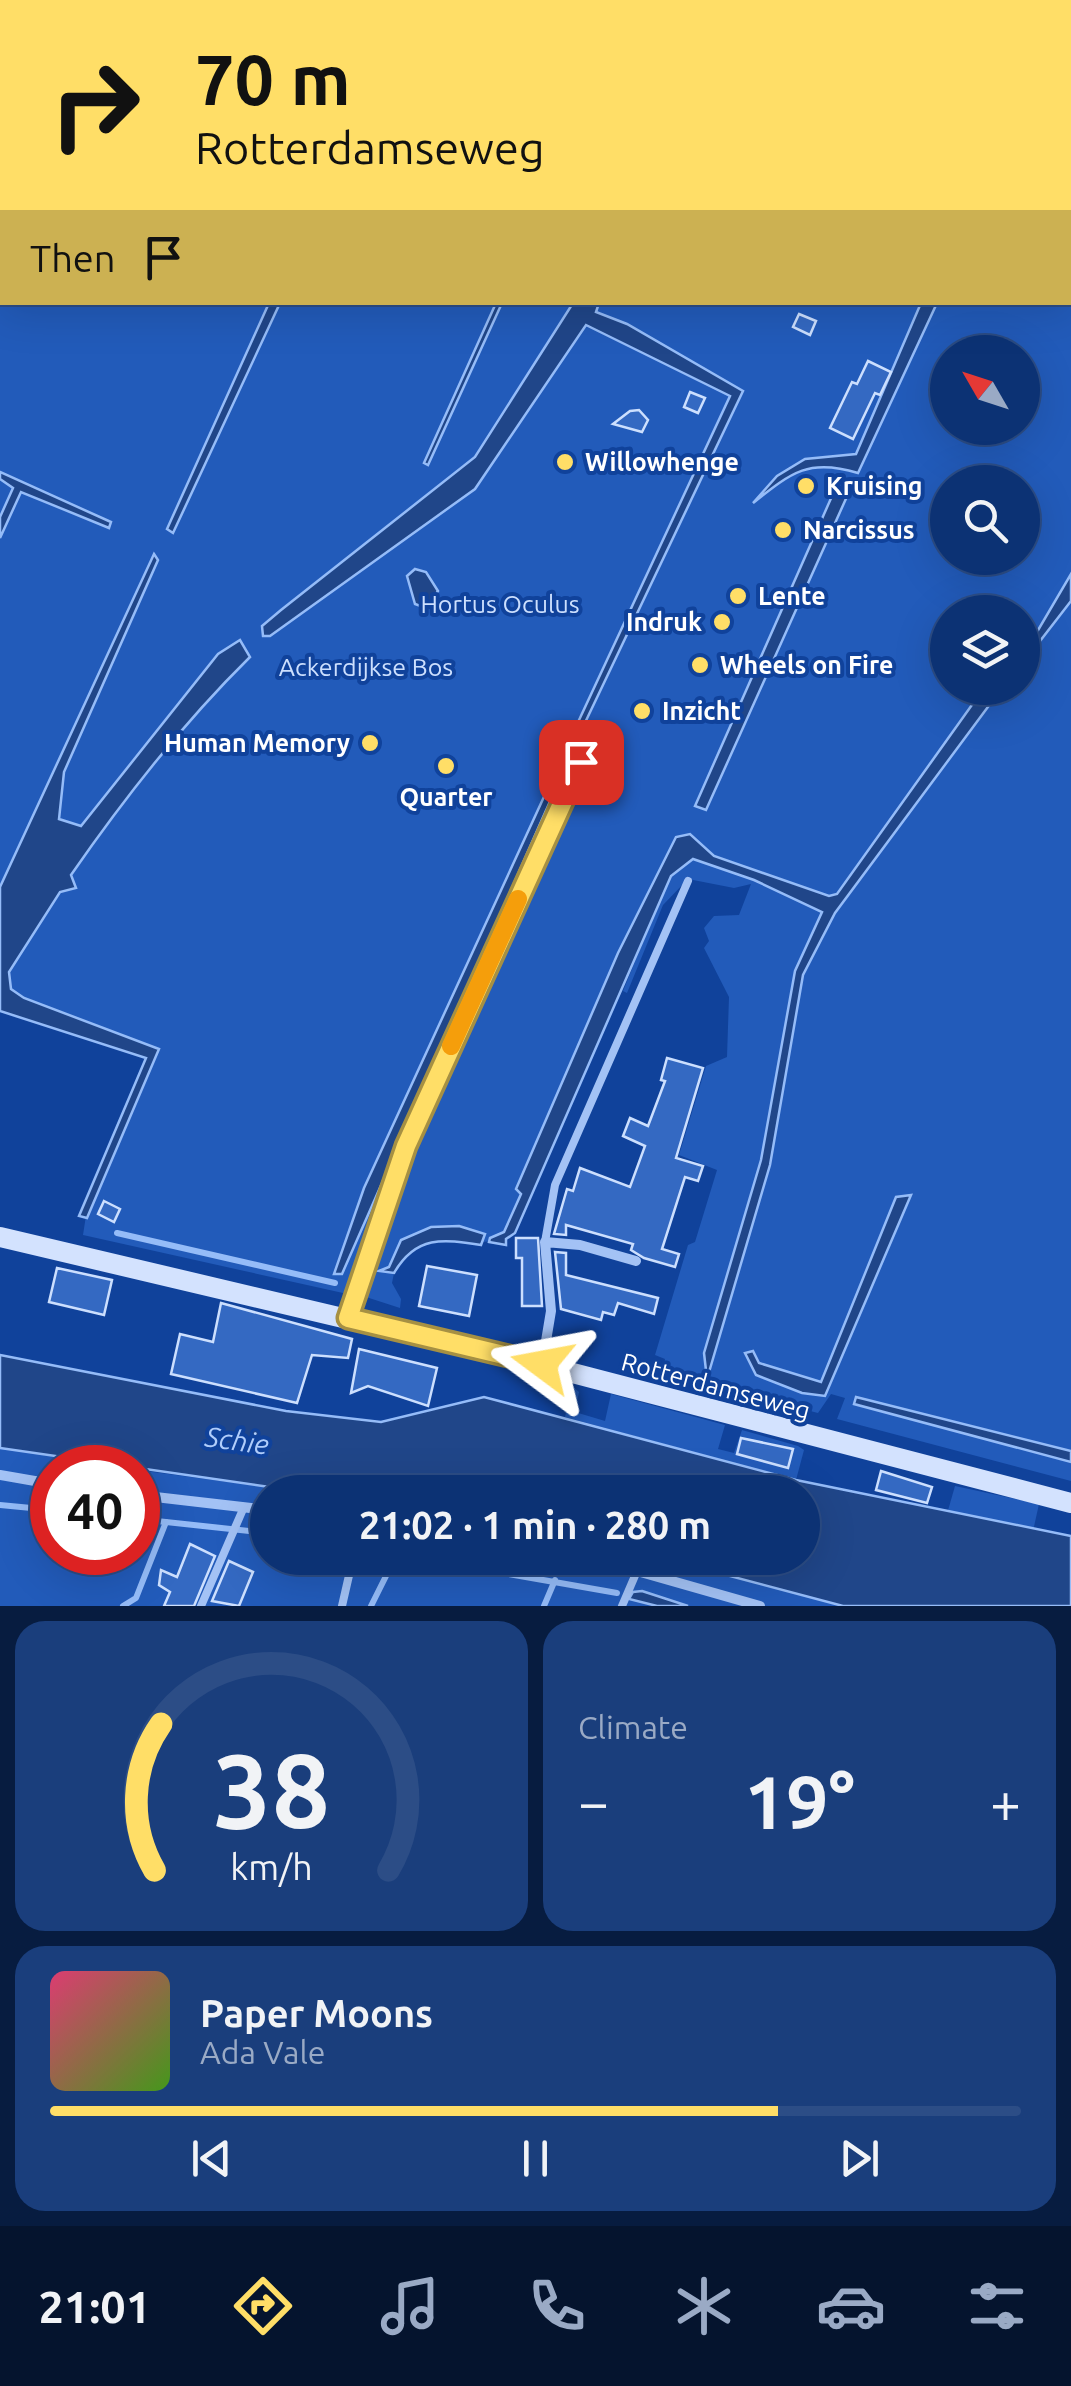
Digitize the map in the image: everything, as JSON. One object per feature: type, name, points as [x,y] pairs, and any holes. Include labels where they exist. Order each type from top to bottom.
[{"type":"street","points":[[348,1318],[406,1146],[581,762]]},
{"type":"street","name":"Rotterdamseweg","points":[[0,1237],[542,1364],[1071,1503]]},
{"type":"street","points":[[542,1364],[550,1311],[545,1242],[580,1245],[636,1261]]},
{"type":"street","points":[[0,1475],[30,1480]]},
{"type":"street","points":[[160,1499],[250,1511]]},
{"type":"street","points":[[652,1575],[755,1605]]},
{"type":"lane","points":[[545,1242],[556,1185],[688,881]]},
{"type":"lane","points":[[200,1606],[242,1512]]},
{"type":"lane","points":[[342,1606],[349,1575]]},
{"type":"lane","points":[[622,1606],[636,1575]]},
{"type":"green space","name":"Ackerdijkse Bos","points":[[0,305],[1071,305],[1071,1457],[855,1404],[1071,1462],[1071,1481],[837,1419],[845,1398],[831,1394],[818,1413],[662,1373],[665,1359],[655,1355],[688,1245],[695,1242],[717,1170],[679,1155],[706,1066],[727,1057],[729,997],[704,948],[709,941],[704,928],[714,916],[739,915],[751,884],[734,888],[688,879],[663,905],[627,993],[623,991],[666,885],[502,1240],[482,1242],[483,1238],[448,1233],[410,1243],[391,1270],[379,1271],[394,1273],[392,1283],[401,1299],[400,1308],[366,1297],[368,1268],[357,1267],[350,1289],[343,1293],[83,1235],[87,1209],[152,1054],[0,993]],"holes":[[[683,849],[829,906],[800,974],[766,1161],[708,1358],[704,1353],[761,1160],[795,971],[823,912],[754,880],[692,859],[671,875]]]},
{"type":"green space","points":[[572,1386],[579,1392],[575,1412],[605,1421],[611,1394],[725,1425],[718,1449],[734,1453],[742,1430],[804,1450],[797,1475],[778,1475],[565,1417]]},
{"type":"green space","points":[[0,1448],[30,1453],[30,1575],[160,1575],[160,1473],[250,1485],[250,1575],[726,1575],[843,1606],[0,1606]]},
{"type":"green space","points":[[955,1486],[1039,1504],[1033,1531],[947,1514]]},
{"type":"water","points":[[268,305],[279,305],[173,533],[167,529]]},
{"type":"water","points":[[495,305],[501,305],[428,465],[424,463]]},
{"type":"water","points":[[572,305],[598,305],[596,312],[627,324],[743,391],[572,750],[566,748],[730,396],[586,325],[475,489],[270,636],[263,636],[262,626],[475,457]]},
{"type":"water","points":[[920,305],[936,305],[858,473],[826,467],[802,471],[753,503],[777,476],[805,459],[856,454]]},
{"type":"water","points":[[0,472],[111,522],[109,528],[21,492],[0,538],[0,517],[13,488],[0,479]]},
{"type":"water","points":[[836,487],[849,492],[706,810],[695,806]]},
{"type":"water","points":[[154,554],[158,560],[64,772],[59,819],[81,826],[218,654],[240,640],[250,657],[133,789],[71,875],[76,888],[60,892],[9,972],[11,989],[24,998],[159,1049],[87,1218],[79,1216],[146,1058],[0,1011],[0,887]]},
{"type":"water","points":[[415,569],[426,572],[438,591],[426,608],[415,604],[407,576]]},
{"type":"water","points":[[1071,574],[1071,601],[1040,641],[1040,627]]},
{"type":"water","points":[[972,705],[989,705],[835,913],[803,975],[770,1165],[707,1379],[704,1353],[761,1160],[795,971],[822,912],[754,880],[693,859],[671,876],[515,1233],[506,1239],[506,1245],[489,1242],[490,1238],[504,1232],[521,1194],[516,1189],[618,953],[676,837],[690,834],[714,856],[829,896],[837,894]]},
{"type":"water","points":[[560,762],[566,765],[342,1274],[334,1274],[364,1188]]},
{"type":"water","points":[[911,1195],[825,1396],[802,1393],[756,1375],[745,1353],[753,1351],[759,1363],[821,1382],[896,1197]]},
{"type":"water","points":[[459,1226],[485,1234],[481,1245],[431,1242],[412,1252],[394,1273],[379,1271],[389,1267],[401,1240],[431,1227]]},
{"type":"water","name":"Schie","points":[[0,1355],[286,1411],[381,1422],[484,1397],[777,1475],[250,1475],[250,1484],[160,1471],[160,1445],[30,1445],[30,1452],[0,1448]]},
{"type":"water","points":[[856,1397],[1071,1451],[1071,1462],[854,1404]]},
{"type":"water","points":[[820,1485],[1071,1536],[1071,1606],[843,1606],[726,1575],[820,1575]]},
{"type":"water","points":[[642,1591],[688,1606],[657,1606],[629,1599],[633,1592]]},
{"type":"building","points":[[799,314],[816,321],[810,335],[793,327]]},
{"type":"building","points":[[868,361],[891,372],[880,395],[875,393],[853,439],[830,428],[852,382],[857,384]]},
{"type":"building","points":[[690,392],[705,398],[698,413],[684,407]]},
{"type":"building","points":[[639,410],[648,420],[642,432],[613,424],[630,411]]},
{"type":"building","points":[[667,1058],[703,1068],[676,1158],[703,1166],[698,1181],[685,1177],[662,1249],[679,1254],[675,1267],[644,1258],[631,1250],[633,1244],[566,1225],[566,1235],[554,1234],[567,1189],[573,1191],[580,1168],[630,1187],[645,1146],[623,1136],[630,1118],[648,1126],[665,1081],[661,1080]]},
{"type":"building","points":[[104,1201],[120,1209],[114,1222],[98,1214]]},
{"type":"building","points":[[516,1238],[538,1238],[542,1306],[522,1306],[522,1258],[516,1258]]},
{"type":"building","points":[[555,1252],[566,1253],[566,1275],[658,1298],[654,1314],[618,1303],[614,1315],[603,1312],[601,1320],[561,1309]]},
{"type":"building","points":[[427,1266],[477,1275],[469,1316],[419,1306]]},
{"type":"building","points":[[57,1268],[112,1280],[104,1315],[49,1302]]},
{"type":"building","points":[[221,1303],[352,1339],[348,1358],[312,1355],[297,1403],[171,1374],[180,1334],[213,1342]]},
{"type":"building","points":[[359,1349],[437,1368],[428,1406],[368,1386],[351,1393]]},
{"type":"building","points":[[741,1438],[793,1449],[788,1468],[737,1454]]},
{"type":"building","points":[[881,1471],[932,1487],[927,1503],[876,1490]]},
{"type":"building","points":[[190,1544],[215,1556],[194,1606],[164,1606],[170,1592],[159,1585],[161,1570],[177,1577]]},
{"type":"building","points":[[229,1561],[250,1571],[239,1606],[212,1601]]},
{"type":"waterway","points":[[117,1233],[335,1283]]},
{"type":"waterway","points":[[0,1505],[30,1508]]},
{"type":"waterway","points":[[160,1521],[250,1531]]},
{"type":"waterway","points":[[123,1606],[136,1598],[166,1522]]},
{"type":"waterway","points":[[371,1606],[386,1575]]},
{"type":"waterway","points":[[515,1575],[617,1593]]},
{"type":"waterway","points":[[544,1606],[555,1580]]},
{"type":"slow traffic","points":[[451,1046],[518,899]]},
{"type":"place","name":"Willowhenge","points":[[565,462]]},
{"type":"place","name":"Kruising","points":[[806,486]]},
{"type":"place","name":"Narcissus","points":[[783,530]]},
{"type":"place","name":"Lente","points":[[738,596]]},
{"type":"place","name":"Indruk","points":[[722,622]]},
{"type":"place","name":"Wheels on Fire","points":[[700,665]]},
{"type":"place","name":"Inzicht","points":[[642,711]]},
{"type":"place","name":"Human Memory","points":[[370,743]]},
{"type":"place","name":"Quarter","points":[[446,766]]},
{"type":"route","points":[[542,1364],[348,1318],[365,1256],[406,1146],[581,762]]},
{"type":"park label","name":"Hortus Oculus","points":[[500,604]]}]
